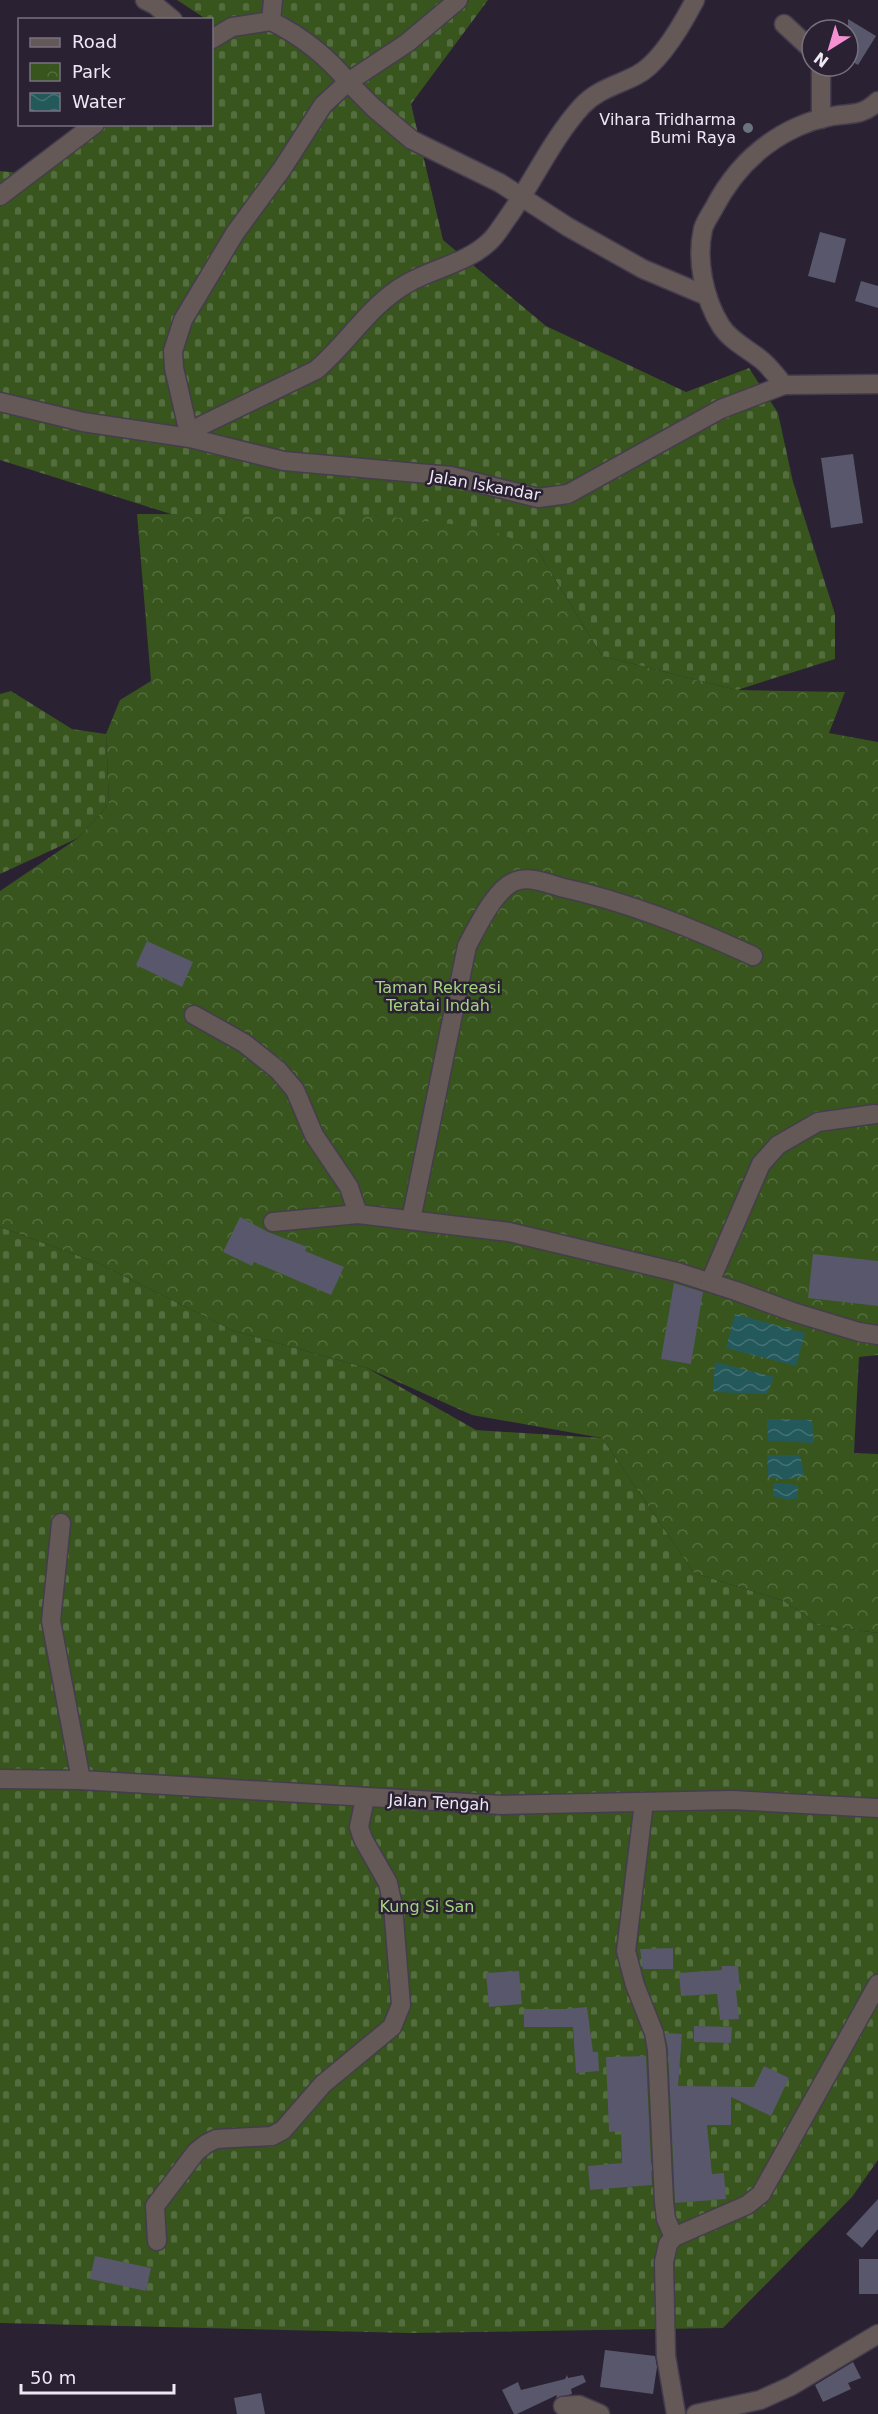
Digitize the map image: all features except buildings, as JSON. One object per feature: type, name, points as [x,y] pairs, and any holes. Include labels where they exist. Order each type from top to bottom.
[{"type":"street","points":[[145,0],[171,18]]},
{"type":"street","points":[[271,21],[273,0]]},
{"type":"street","points":[[458,0],[407,43],[348,82],[323,105],[282,169],[235,233],[183,320],[173,351],[174,368],[189,435],[316,370],[376,306],[408,283],[470,256],[490,241],[523,196],[560,132],[584,104],[604,89],[638,75],[650,66],[684,22],[695,0]]},
{"type":"street","points":[[213,38],[232,27],[271,21],[290,30],[324,56],[374,108],[412,140],[523,196],[568,227],[643,269],[707,296]]},
{"type":"street","points":[[784,24],[800,39]]},
{"type":"street","points":[[821,78],[821,119]]},
{"type":"street","points":[[784,385],[761,359],[735,341],[721,327],[707,296],[701,253],[704,228],[723,191],[742,166],[766,144],[797,127],[821,119],[860,114],[878,101]]},
{"type":"street","points":[[0,196],[92,126]]},
{"type":"street","name":"Jalan Iskandar","points":[[0,402],[83,422],[189,435],[284,461],[460,478],[538,498],[568,494],[721,409],[784,385],[878,384]]},
{"type":"street","points":[[411,1220],[466,946],[485,912],[505,888],[516,881],[530,880],[587,893],[680,922],[753,956]]},
{"type":"street","points":[[194,1015],[244,1043],[278,1070],[295,1090],[314,1135],[349,1187],[358,1214]]},
{"type":"street","points":[[710,1282],[761,1164],[778,1144],[818,1122],[875,1114]]},
{"type":"street","points":[[273,1222],[358,1214],[508,1232],[710,1282],[793,1312],[859,1332],[878,1335]]},
{"type":"street","points":[[61,1522],[51,1621],[81,1780]]},
{"type":"street","name":"Jalan Tengah","points":[[0,1779],[81,1780],[502,1805],[732,1800],[878,1808]]},
{"type":"street","points":[[157,2241],[155,2206],[196,2152],[216,2139],[259,2138],[272,2136],[283,2130],[323,2084],[392,2027],[398,2015],[401,2005],[393,1906],[388,1883],[363,1839],[359,1827],[365,1798]]},
{"type":"street","points":[[644,1802],[626,1951],[635,1985],[654,2033],[657,2050],[664,2202],[666,2218],[674,2238]]},
{"type":"street","points":[[676,2414],[666,2356],[664,2262],[668,2244],[674,2238],[747,2205],[761,2194],[878,1984]]},
{"type":"street","points":[[696,2414],[760,2400],[791,2386],[878,2334]]},
{"type":"street","points":[[563,2406],[579,2405],[600,2414]]},
{"type":"green space","points":[[177,0],[488,0],[411,104],[443,240],[546,326],[686,392],[749,368],[778,413],[793,482],[835,614],[835,659],[737,690],[602,656],[536,548],[374,515],[174,515],[0,460],[0,171],[19,173],[79,126],[213,126],[213,18],[204,18]]},
{"type":"green space","name":"Taman Rekreasi Teratai Indah","points":[[137,514],[374,515],[485,528],[536,548],[602,656],[737,690],[845,692],[829,733],[878,742],[878,1355],[859,1357],[854,1453],[878,1454],[878,1633],[818,1625],[784,1601],[694,1573],[602,1438],[472,1415],[367,1368],[234,1331],[98,1263],[0,1227],[0,891],[78,838],[109,804],[106,734],[120,700],[151,681]]},
{"type":"green space","points":[[11,691],[72,729],[106,734],[109,804],[78,838],[0,874],[0,694]]},
{"type":"green space","name":"Kung Si San","points":[[0,1227],[98,1263],[234,1331],[367,1368],[476,1430],[602,1438],[694,1573],[784,1601],[818,1625],[878,1633],[878,2160],[852,2197],[723,2328],[410,2333],[0,2323]]},
{"type":"water","points":[[735,1314],[805,1333],[796,1366],[726,1348]]},
{"type":"water","points":[[715,1362],[774,1377],[767,1394],[713,1392]]},
{"type":"water","points":[[767,1419],[812,1420],[814,1443],[768,1441]]},
{"type":"water","points":[[767,1455],[800,1455],[804,1475],[786,1479],[768,1477]]},
{"type":"water","points":[[774,1483],[798,1485],[798,1498],[788,1500],[773,1496]]},
{"type":"place","name":"Vihara Tridharma Bumi Raya","points":[[748,128]]}]
